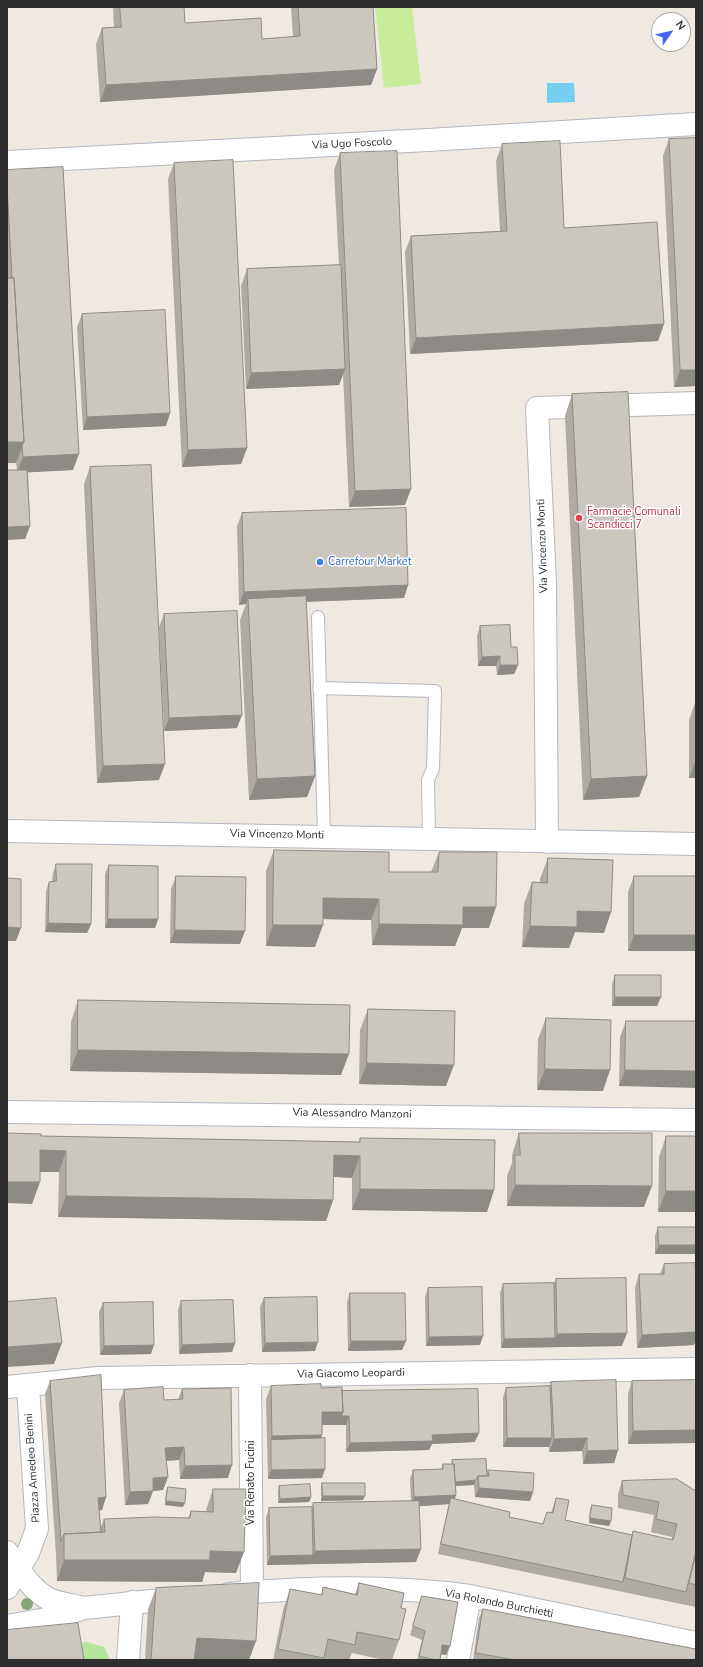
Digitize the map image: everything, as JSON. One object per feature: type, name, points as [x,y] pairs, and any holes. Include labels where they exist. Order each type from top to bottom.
[{"type":"street","name":"Via Ugo Foscolo","points":[[7,162],[428,140],[696,124]]},
{"type":"street","name":"Via Vincenzo Monti","points":[[547,842],[545,584],[538,408],[696,403]]},
{"type":"street","name":"Via Vincenzo Monti","points":[[7,831],[696,844]]},
{"type":"street","name":"Via Alessandro Manzoni","points":[[7,1112],[696,1120]]},
{"type":"street","name":"Via Giacomo Leopardi","points":[[17,1387],[98,1378],[696,1369]]},
{"type":"street","name":"Via Renato Fucini","points":[[250,1375],[252,1592]]},
{"type":"street","name":"Piazza Amedeo Benini","points":[[7,1588],[13,1561],[28,1553],[37,1529],[17,1387]]},
{"type":"street","points":[[13,1561],[31,1585],[50,1599],[84,1608]]},
{"type":"street","name":"Via Rolando Burchietti","points":[[84,1608],[132,1602],[252,1592],[344,1589],[446,1593],[470,1596],[696,1644]]},
{"type":"street","points":[[458,1660],[470,1596]]},
{"type":"street","points":[[128,1660],[132,1602]]},
{"type":"street","points":[[7,1626],[57,1617],[84,1608]]},
{"type":"lane","points":[[318,617],[324,836]]},
{"type":"lane","points":[[319,688],[435,691],[433,768],[428,780],[429,838]]},
{"type":"green space","points":[[375,7],[412,7],[421,84],[384,88]]},
{"type":"green space","points":[[87,1642],[104,1647],[110,1660],[73,1660],[70,1645]]},
{"type":"water","points":[[547,83],[574,83],[575,102],[547,103]]},
{"type":"building","points":[[120,7],[184,7],[185,23],[261,18],[262,39],[300,36],[298,7],[373,7],[377,69],[106,85],[102,28],[121,27]]},
{"type":"building","points":[[696,138],[696,370],[680,370],[669,139]]},
{"type":"building","points":[[560,141],[564,228],[657,222],[664,324],[416,338],[411,236],[507,231],[502,144]]},
{"type":"building","points":[[397,151],[411,489],[355,491],[340,153]]},
{"type":"building","points":[[233,160],[247,448],[188,450],[174,163]]},
{"type":"building","points":[[63,167],[79,454],[23,457],[22,446],[24,442],[14,278],[12,278],[7,170]]},
{"type":"building","points":[[341,265],[345,369],[251,373],[247,269]]},
{"type":"building","points":[[14,278],[24,442],[7,442],[7,279]]},
{"type":"building","points":[[165,310],[170,413],[87,417],[82,314]]},
{"type":"building","points":[[628,392],[647,776],[591,779],[572,394]]},
{"type":"building","points":[[151,465],[165,764],[103,766],[90,467]]},
{"type":"building","points":[[7,470],[27,470],[30,526],[7,527]]},
{"type":"building","name":"Carrefour Market","points":[[406,508],[408,585],[244,592],[242,513]]},
{"type":"building","points":[[306,596],[315,776],[257,779],[248,599]]},
{"type":"building","points":[[237,611],[242,715],[169,718],[164,614]]},
{"type":"building","points":[[510,625],[511,647],[517,647],[518,665],[500,665],[500,656],[482,657],[480,626]]},
{"type":"building","points":[[274,850],[389,852],[389,872],[438,872],[439,852],[497,852],[496,907],[463,907],[463,925],[379,924],[379,899],[323,898],[323,925],[273,925]]},
{"type":"building","points":[[548,858],[613,860],[611,912],[577,911],[577,927],[530,926],[532,882],[547,883]]},
{"type":"building","points":[[56,864],[92,864],[91,924],[48,923],[49,882],[56,881]]},
{"type":"building","points":[[109,865],[158,866],[158,919],[108,919]]},
{"type":"building","points":[[176,876],[246,877],[245,931],[175,930]]},
{"type":"building","points":[[634,876],[696,876],[696,935],[634,935]]},
{"type":"building","points":[[7,878],[21,879],[21,928],[7,927]]},
{"type":"building","points":[[615,975],[661,975],[661,997],[615,997]]},
{"type":"building","points":[[78,1000],[350,1005],[349,1054],[78,1050]]},
{"type":"building","points":[[368,1009],[455,1011],[454,1065],[367,1063]]},
{"type":"building","points":[[546,1018],[611,1020],[610,1070],[545,1069]]},
{"type":"building","points":[[626,1021],[696,1021],[696,1071],[625,1070]]},
{"type":"building","points":[[7,1133],[41,1134],[41,1136],[360,1142],[360,1138],[495,1140],[494,1190],[360,1189],[360,1156],[334,1155],[333,1200],[66,1196],[66,1151],[40,1150],[40,1182],[7,1182]]},
{"type":"building","points":[[519,1133],[652,1133],[652,1186],[515,1185],[515,1155],[520,1155]]},
{"type":"building","points":[[666,1136],[696,1136],[696,1191],[666,1191]]},
{"type":"building","points":[[658,1227],[696,1227],[696,1245],[659,1245]]},
{"type":"building","points":[[695,1263],[696,1332],[642,1335],[639,1274],[664,1274],[664,1264]]},
{"type":"building","points":[[626,1278],[627,1333],[557,1334],[556,1279]]},
{"type":"building","points":[[554,1283],[555,1338],[504,1339],[503,1284]]},
{"type":"building","points":[[482,1287],[483,1336],[429,1337],[428,1288]]},
{"type":"building","points":[[350,1293],[405,1293],[406,1341],[351,1341]]},
{"type":"building","points":[[317,1297],[318,1342],[265,1343],[264,1298]]},
{"type":"building","points":[[56,1298],[62,1343],[7,1347],[7,1302]]},
{"type":"building","points":[[233,1300],[235,1343],[182,1345],[181,1301]]},
{"type":"building","points":[[153,1302],[154,1345],[104,1346],[103,1303]]},
{"type":"building","points":[[101,1375],[106,1497],[98,1498],[101,1532],[64,1534],[61,1542],[50,1381]]},
{"type":"building","points":[[616,1380],[618,1450],[587,1451],[587,1438],[554,1439],[551,1382]]},
{"type":"building","points":[[696,1380],[696,1430],[633,1431],[632,1381]]},
{"type":"building","points":[[321,1384],[321,1388],[342,1387],[343,1412],[322,1412],[322,1435],[272,1436],[271,1386]]},
{"type":"building","points":[[550,1386],[552,1438],[507,1438],[506,1388]]},
{"type":"building","points":[[163,1387],[164,1400],[183,1399],[182,1389],[231,1388],[232,1465],[185,1466],[184,1447],[165,1448],[168,1477],[153,1478],[153,1491],[130,1492],[124,1390]]},
{"type":"building","points":[[478,1389],[479,1433],[432,1435],[433,1441],[350,1443],[349,1416],[341,1416],[343,1412],[342,1391]]},
{"type":"building","points":[[325,1438],[325,1469],[271,1470],[271,1440]]},
{"type":"building","points":[[486,1459],[487,1476],[478,1476],[476,1480],[455,1482],[454,1464],[452,1460]]},
{"type":"building","points":[[443,1464],[454,1464],[456,1495],[414,1497],[413,1470],[443,1469]]},
{"type":"building","points":[[488,1470],[534,1473],[533,1492],[479,1488],[478,1476],[489,1476]]},
{"type":"building","points":[[677,1479],[696,1490],[696,1551],[686,1592],[625,1578],[633,1531],[673,1540],[677,1524],[656,1519],[659,1502],[623,1495],[622,1481]]},
{"type":"building","points":[[322,1483],[365,1483],[365,1496],[323,1496]]},
{"type":"building","points":[[310,1484],[311,1497],[280,1499],[279,1486]]},
{"type":"building","points":[[168,1487],[186,1489],[185,1503],[166,1501]]},
{"type":"building","points":[[213,1489],[246,1489],[244,1552],[210,1551],[210,1560],[64,1560],[64,1534],[105,1532],[104,1519],[154,1517],[190,1518],[191,1511],[213,1512]]},
{"type":"building","points":[[451,1498],[510,1512],[509,1517],[543,1524],[547,1512],[553,1513],[556,1498],[569,1500],[565,1520],[632,1535],[623,1582],[441,1544]]},
{"type":"building","points":[[419,1501],[421,1549],[315,1551],[313,1503]]},
{"type":"building","points":[[592,1505],[612,1508],[611,1521],[590,1518]]},
{"type":"building","points":[[312,1507],[313,1555],[270,1556],[269,1508]]},
{"type":"building","points":[[696,1554],[696,1585],[689,1583]]},
{"type":"building","points":[[259,1583],[256,1641],[197,1638],[194,1660],[151,1660],[156,1588]]},
{"type":"building","points":[[359,1583],[404,1593],[401,1608],[406,1609],[399,1640],[357,1632],[355,1645],[328,1639],[324,1658],[278,1649],[290,1589],[322,1595],[323,1587],[357,1595]]},
{"type":"building","points":[[422,1596],[458,1602],[450,1646],[442,1645],[440,1660],[419,1656],[425,1631],[413,1626]]},
{"type":"building","points":[[483,1609],[696,1649],[696,1660],[515,1660],[476,1653]]},
{"type":"building","points":[[78,1623],[84,1660],[7,1660],[7,1630]]},
{"type":"place","name":"Farmacie Comunali Scandicci 7","points":[[579,518]]},
{"type":"place","name":"Carrefour Market","points":[[320,562]]}]
